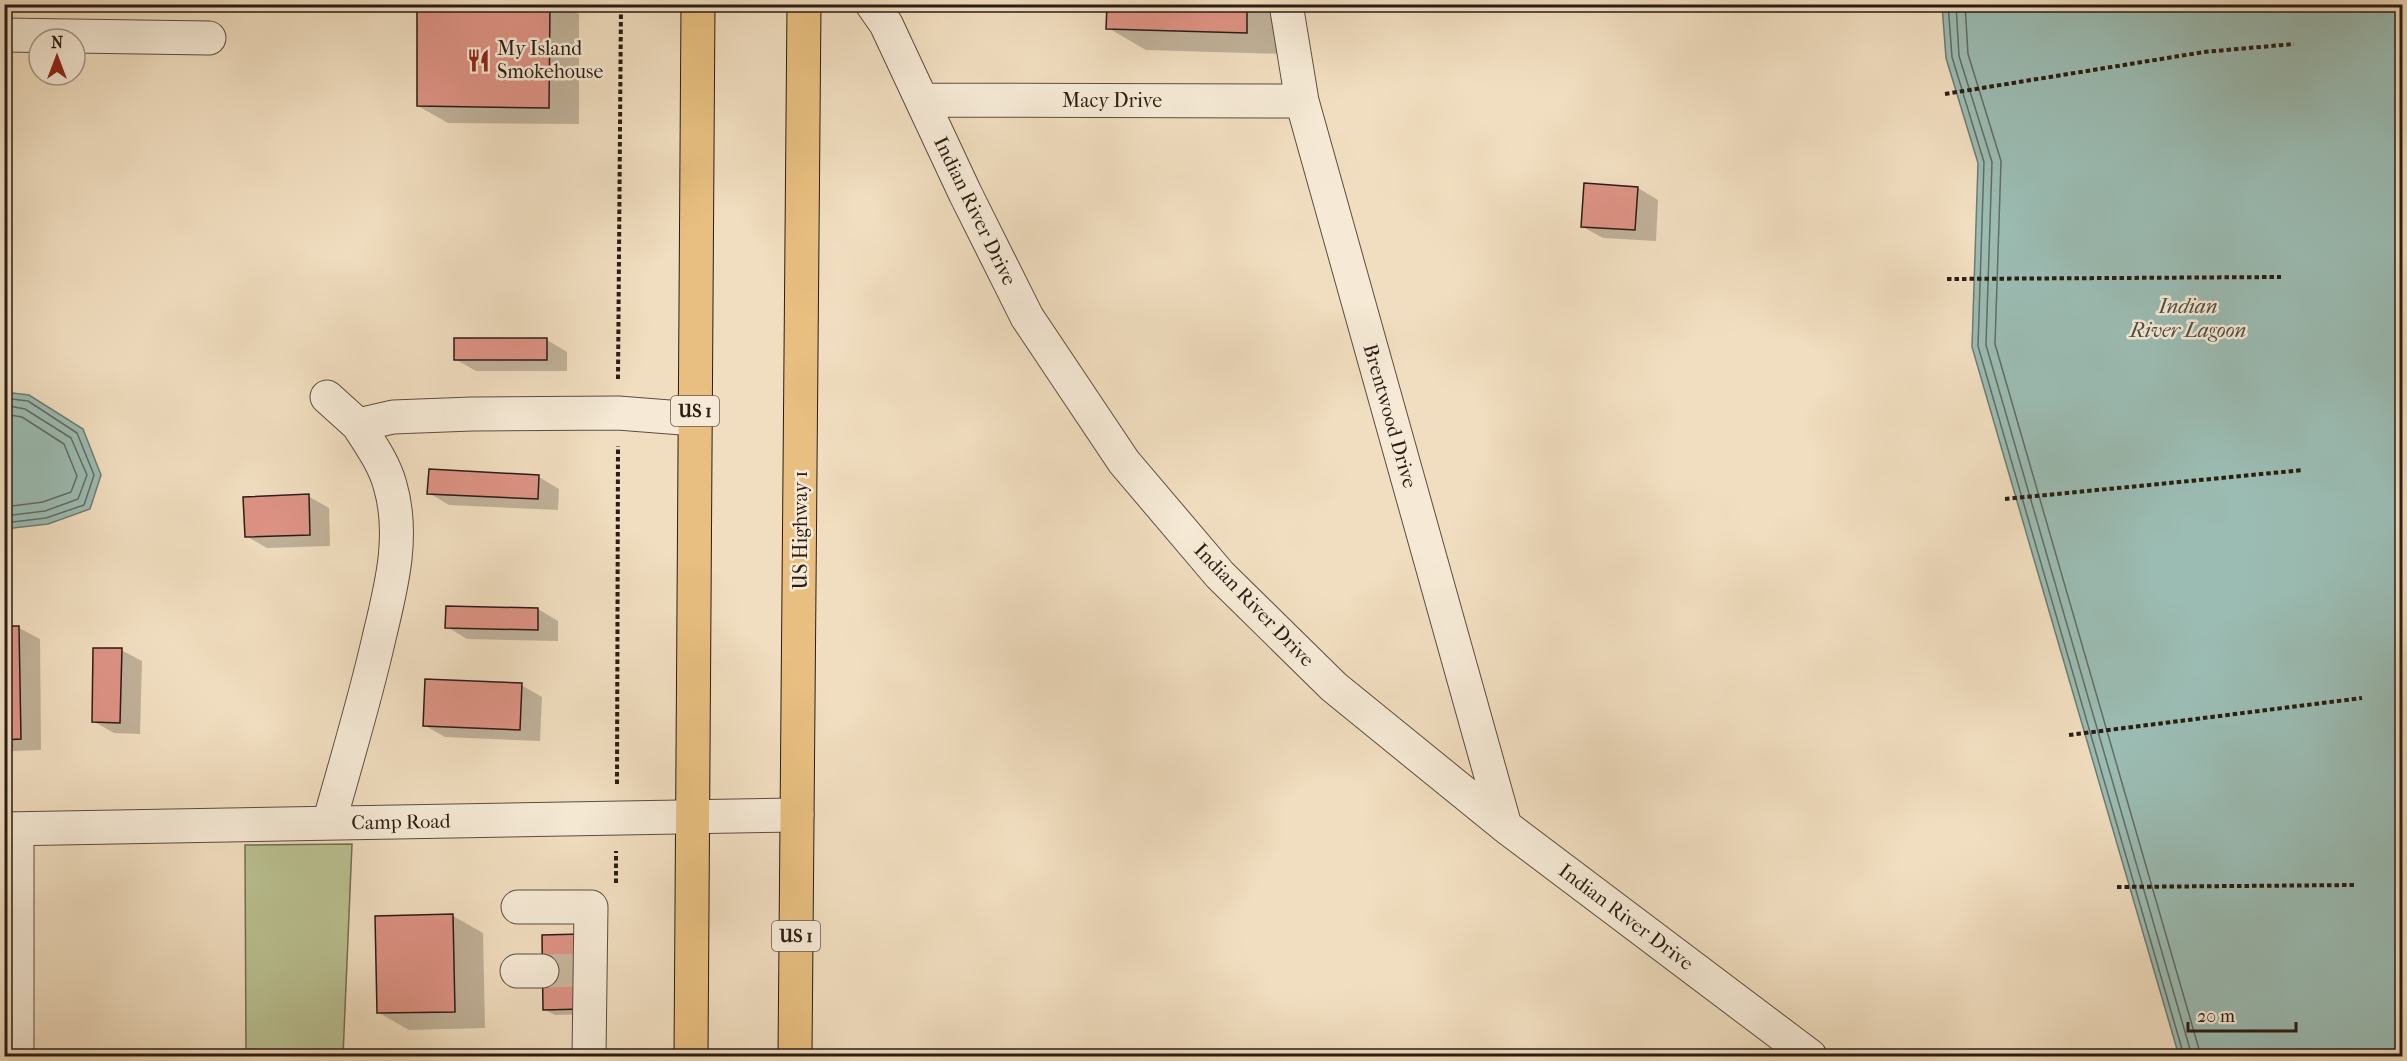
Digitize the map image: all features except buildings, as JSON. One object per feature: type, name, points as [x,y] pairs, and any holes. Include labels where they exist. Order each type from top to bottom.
[{"type":"main road","name":"US 1","points":[[690,1056],[698,4]]},
{"type":"main road","name":"US Highway 1","points":[[795,1056],[804,4]]},
{"type":"street","name":"Brentwood Drive","points":[[1286,4],[1302,101],[1505,826]]},
{"type":"street","name":"Indian River Drive","points":[[880,11],[1027,317],[1124,462],[1220,575],[1334,687],[1505,826],[1810,1056]]},
{"type":"street","points":[[4,35],[208,38]]},
{"type":"street","name":"Macy Drive","points":[[922,100],[1302,101]]},
{"type":"street","points":[[327,397],[358,425],[382,465],[390,485],[396,511],[396,559],[368,689],[329,823]]},
{"type":"street","points":[[358,425],[393,417],[422,416],[618,413],[695,419]]},
{"type":"street","name":"Camp Road","points":[[11,829],[797,815]]},
{"type":"street","points":[[11,829],[17,1056]]},
{"type":"street","points":[[518,907],[591,907],[586,970],[589,1056]]},
{"type":"path","points":[[616,890],[621,4]]},
{"type":"path","points":[[1945,94],[2204,52],[2294,44]]},
{"type":"path","points":[[1947,279],[2281,278]]},
{"type":"path","points":[[2005,499],[2303,470]]},
{"type":"path","points":[[2069,735],[2362,698]]},
{"type":"path","points":[[2117,887],[2354,885]]},
{"type":"green space","points":[[352,844],[343,1056],[246,1056],[245,845]]},
{"type":"water","name":"Indian River Lagoon","points":[[1942,5],[2402,5],[2402,1056],[2179,1056],[1972,347],[1978,163],[1946,58]]},
{"type":"water","points":[[4,392],[29,395],[83,429],[101,475],[90,509],[48,524],[5,529]]},
{"type":"tunnel","points":[[542,971],[582,970]]},
{"type":"place","name":"My Island Smokehouse","points":[[479,60]]}]
